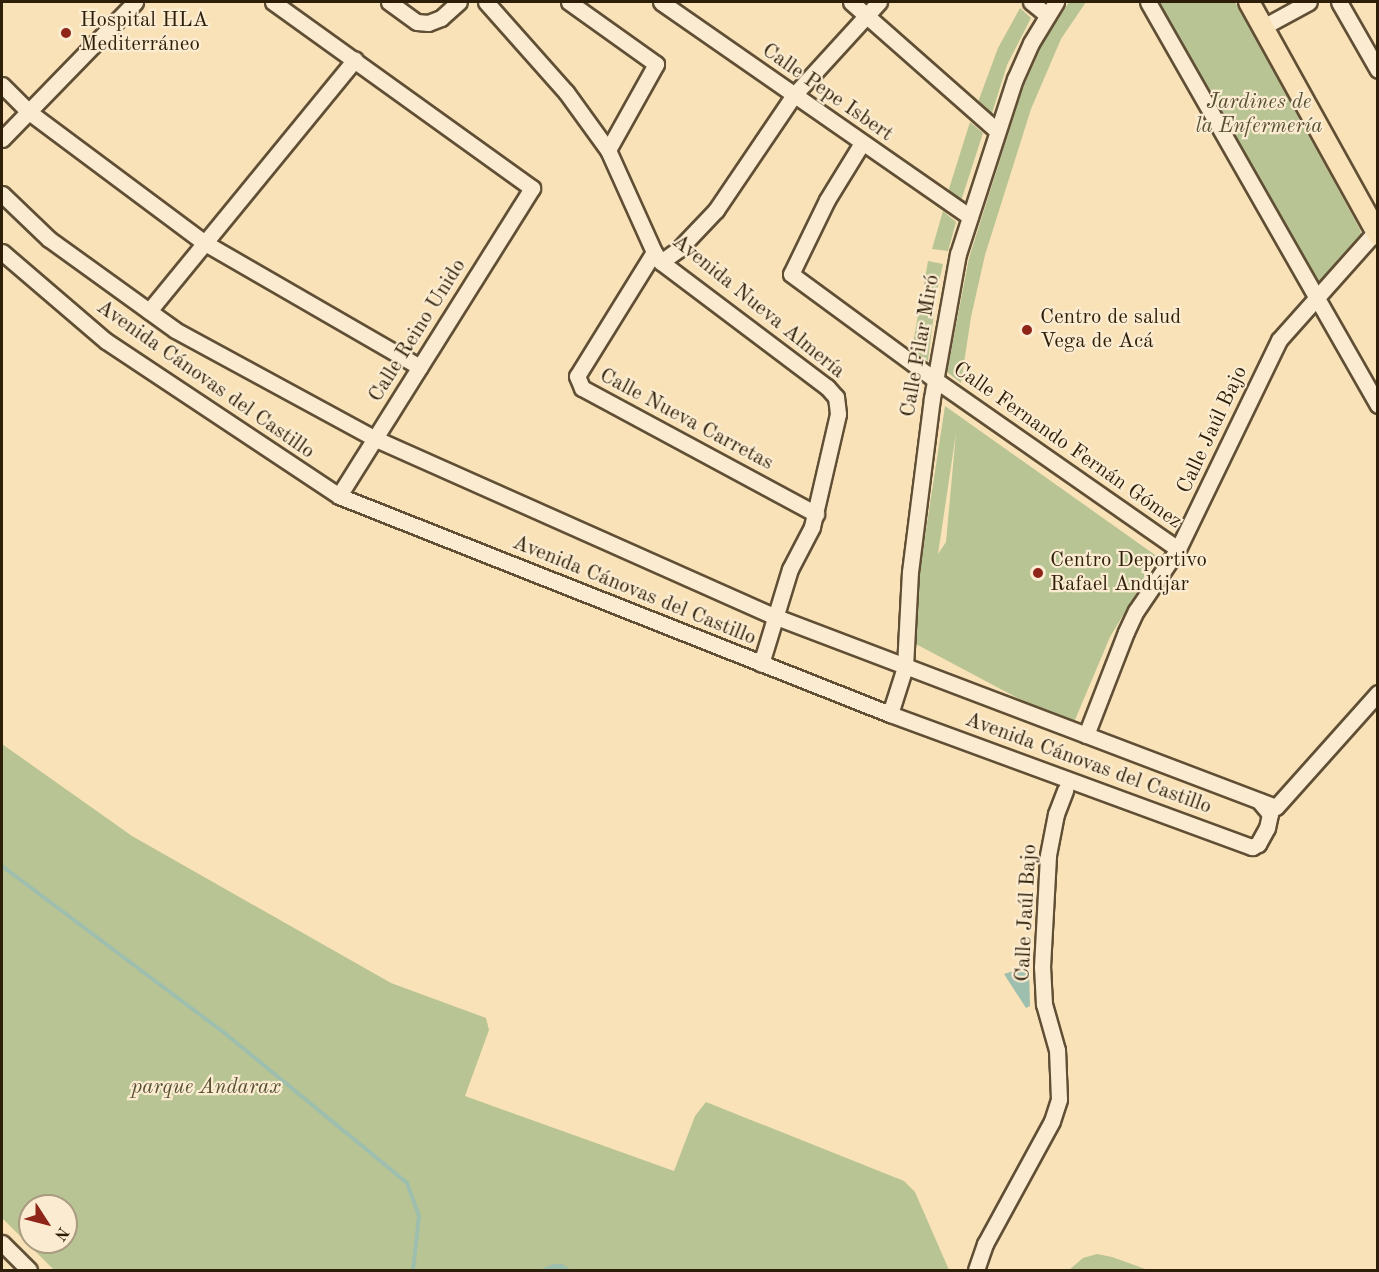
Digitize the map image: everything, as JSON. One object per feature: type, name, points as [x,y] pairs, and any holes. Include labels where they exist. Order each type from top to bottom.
[{"type":"main road","points":[[1249,2],[1377,232]]},
{"type":"street","points":[[2,139],[135,2]]},
{"type":"street","points":[[149,311],[355,59],[273,2]]},
{"type":"street","points":[[389,2],[417,22],[428,23],[441,18],[459,2]]},
{"type":"street","name":"Avenida Nueva Almería","points":[[486,2],[566,92],[608,150],[658,257],[827,387],[836,397],[838,414],[816,514],[812,527],[790,569],[761,664]]},
{"type":"street","points":[[569,2],[656,64],[608,150]]},
{"type":"street","name":"Calle Pepe Isbert","points":[[661,2],[970,218]]},
{"type":"street","points":[[851,2],[996,130]]},
{"type":"street","points":[[658,257],[685,243],[716,210],[794,95],[879,2]]},
{"type":"street","points":[[1031,2],[1047,15]]},
{"type":"street","name":"Calle Pilar Miró","points":[[890,714],[905,667],[910,572],[934,379],[958,254],[996,130],[1015,79],[1047,15],[1056,2]]},
{"type":"street","points":[[1148,2],[1301,275],[1317,298],[1377,405]]},
{"type":"street","points":[[1263,27],[1309,2]]},
{"type":"street","points":[[1339,2],[1377,70]]},
{"type":"street","name":"Calle Reino Unido","points":[[339,496],[532,188],[355,59]]},
{"type":"street","points":[[2,85],[29,112],[205,243],[420,367]]},
{"type":"street","name":"Calle Fernando Fernán Gómez","points":[[862,143],[827,200],[791,274],[934,379],[1178,549]]},
{"type":"street","name":"Avenida Cánovas del Castillo","points":[[2,194],[49,239],[175,330],[375,438],[776,616],[1276,807],[1377,693]]},
{"type":"street","name":"Calle Jaúl Bajo","points":[[1086,735],[1136,611],[1178,549],[1279,340],[1377,232]]},
{"type":"street","name":"Avenida Cánovas del Castillo","points":[[2,252],[106,341],[339,496],[890,714],[1252,847],[1258,844],[1267,828]]},
{"type":"street","name":"Calle Nueva Carretas","points":[[658,257],[577,376],[582,388],[816,514]]},
{"type":"street","points":[[1267,828],[1377,706]]},
{"type":"street","name":"Calle Jaúl Bajo","points":[[976,1270],[985,1244],[1052,1121],[1059,1099],[1057,1050],[1044,1004],[1042,967],[1048,855],[1056,814],[1065,790]]},
{"type":"street","points":[[1258,800],[1270,814],[1267,828]]},
{"type":"street","points":[[2,1243],[29,1270]]},
{"type":"green space","points":[[1069,2],[1086,2],[1061,39],[1031,109],[985,255],[971,317],[961,383],[947,372],[969,258],[1022,90],[1041,47]]},
{"type":"green space","name":"Jardines de la Enfermería","points":[[1157,2],[1235,2],[1360,229],[1362,237],[1320,285],[1312,280]]},
{"type":"green space","points":[[1020,8],[1031,18],[1007,65],[992,113],[978,102],[998,48]]},
{"type":"green space","points":[[970,122],[983,133],[961,201],[948,192]]},
{"type":"green space","points":[[943,211],[956,222],[948,251],[932,249]]},
{"type":"green space","points":[[928,261],[943,264],[937,291],[924,284]]},
{"type":"green space","points":[[921,297],[935,305],[928,361],[912,350]]},
{"type":"green space","name":"Centro Deportivo Rafael Andújar","points":[[945,406],[1158,557],[1110,637],[1072,727],[914,643],[911,600],[917,589]],"holes":[[[956,433],[946,542],[938,554]]]},
{"type":"green space","name":"parque Andarax","points":[[2,744],[132,836],[391,983],[486,1018],[489,1030],[465,1096],[674,1171],[695,1116],[706,1102],[904,1181],[915,1192],[949,1270],[54,1270],[38,1254],[78,1254],[78,1194],[18,1194],[18,1234],[2,1218]]},
{"type":"green space","points":[[1097,1254],[1148,1270],[1069,1270],[1083,1258]]},
{"type":"shaded area","points":[[1029,966],[1030,1006],[1026,1008],[1004,974]]},
{"type":"shaded area","points":[[553,1264],[562,1264],[571,1270],[540,1270]]},
{"type":"waterway","points":[[2,866],[227,1035],[407,1183],[419,1216],[413,1270]]},
{"type":"place","name":"Hospital HLA Mediterráneo","points":[[66,33]]},
{"type":"place","name":"Centro de salud Vega de Acá","points":[[1027,330]]},
{"type":"place","name":"Centro Deportivo Rafael Andújar","points":[[1038,573]]}]
